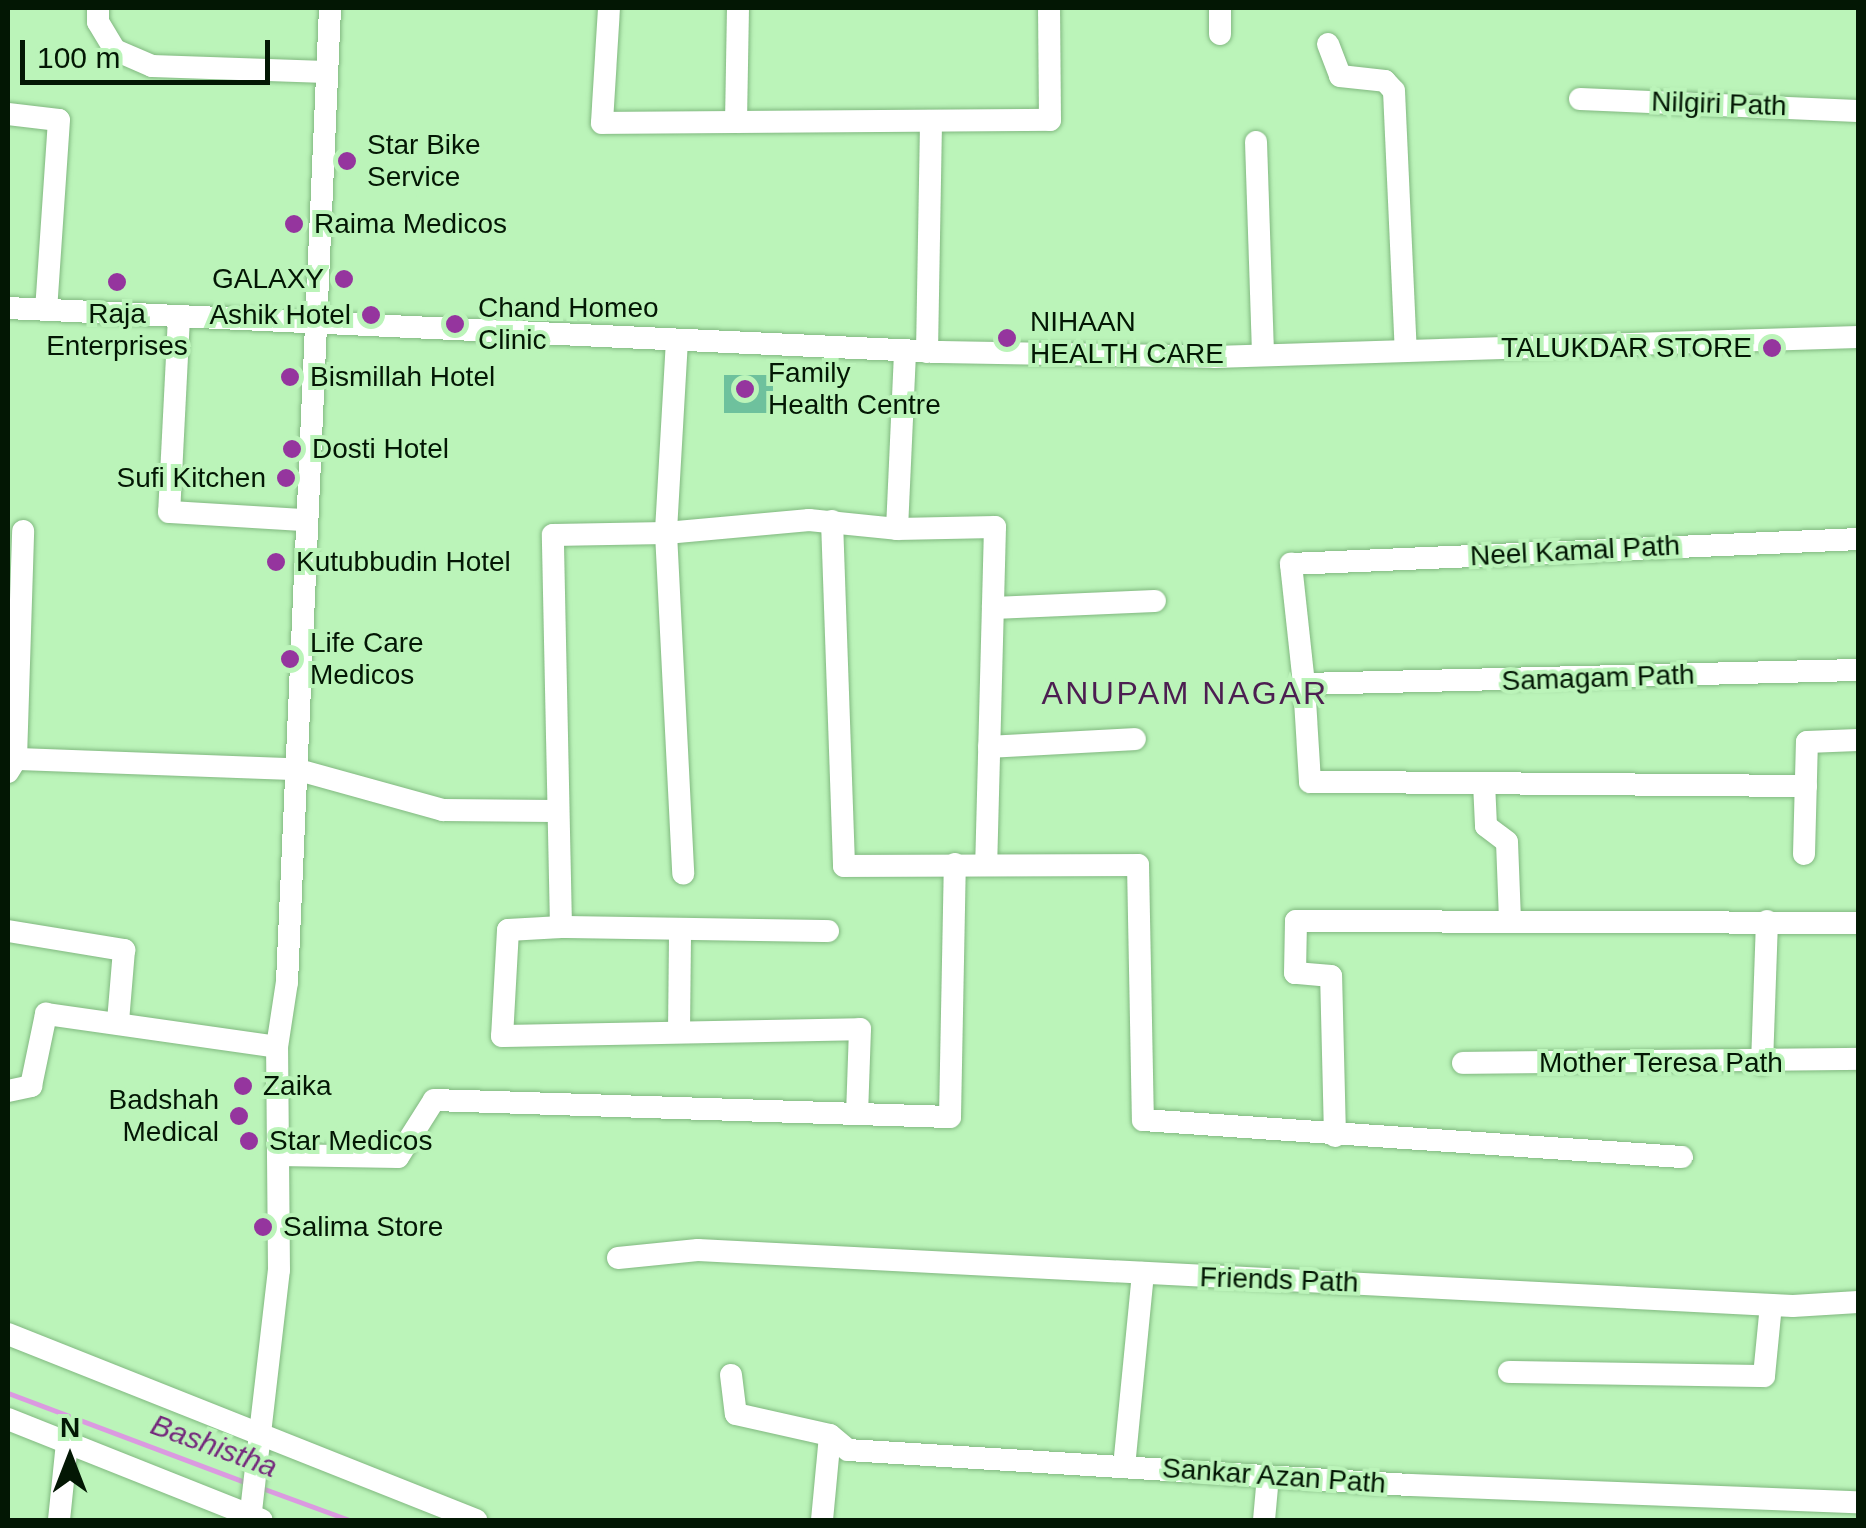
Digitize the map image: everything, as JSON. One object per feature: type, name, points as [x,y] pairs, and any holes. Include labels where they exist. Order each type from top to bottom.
[{"type":"street","points":[[98,8],[98,22],[115,50],[152,66],[326,72]]},
{"type":"street","points":[[8,1419],[254,1516],[279,1270],[276,1047],[287,982],[304,520],[330,8]]},
{"type":"street","points":[[609,8],[602,123],[1050,120],[1049,8]]},
{"type":"street","points":[[736,122],[738,8]]},
{"type":"street","points":[[1220,8],[1220,34]]},
{"type":"street","points":[[1328,44],[1340,76],[1385,81],[1394,91],[1406,351]]},
{"type":"street","name":"Nilgiri Path","points":[[1580,99],[1858,111]]},
{"type":"street","points":[[8,114],[59,120],[46,310]]},
{"type":"street","points":[[897,529],[916,351],[931,121]]},
{"type":"street","points":[[1256,142],[1262,356]]},
{"type":"street","points":[[8,308],[916,351],[1262,356],[1858,338]]},
{"type":"street","points":[[179,317],[169,512],[304,520]]},
{"type":"street","points":[[676,340],[666,533],[682,874]]},
{"type":"street","points":[[832,521],[844,866],[1138,865],[1143,1120],[1682,1157]]},
{"type":"street","points":[[560,927],[554,811],[553,534],[666,533],[832,521],[897,529],[995,527],[986,863]]},
{"type":"street","points":[[22,531],[12,765],[295,768],[443,810],[554,811]]},
{"type":"street","name":"Neel Kamal Path","points":[[1304,684],[1291,564],[1858,539]]},
{"type":"street","points":[[993,608],[1155,602]]},
{"type":"street","name":"Samagam Path","points":[[1304,684],[1858,670]]},
{"type":"street","points":[[1304,684],[1310,782],[1806,786]]},
{"type":"street","points":[[989,747],[1135,739]]},
{"type":"street","points":[[1804,854],[1807,742],[1858,740]]},
{"type":"street","points":[[1484,783],[1486,826],[1507,842],[1510,918]]},
{"type":"street","points":[[278,1155],[398,1158],[434,1100],[950,1117],[955,864]]},
{"type":"street","points":[[1335,1136],[1331,976],[1295,973],[1296,921],[1510,918],[1858,923]]},
{"type":"street","points":[[1762,1064],[1767,922]]},
{"type":"street","points":[[828,931],[560,927],[508,930],[502,1036],[860,1029],[857,1114]]},
{"type":"street","points":[[679,1032],[680,930]]},
{"type":"street","points":[[8,931],[124,950],[118,1022]]},
{"type":"street","points":[[8,1091],[30,1086],[46,1014],[276,1047]]},
{"type":"street","name":"Mother Teresa Path","points":[[1463,1063],[1762,1064],[1858,1059]]},
{"type":"street","name":"Friends Path","points":[[618,1258],[698,1250],[1771,1305],[1858,1302]]},
{"type":"street","points":[[1124,1467],[1143,1274]]},
{"type":"street","points":[[1509,1372],[1764,1376],[1771,1305]]},
{"type":"street","points":[[8,1334],[476,1520]]},
{"type":"street","name":"Sankar Azan Path","points":[[730,1375],[736,1414],[830,1435],[848,1450],[1268,1476],[1858,1502]]},
{"type":"street","points":[[822,1520],[830,1435]]},
{"type":"street","points":[[59,1520],[68,1443]]},
{"type":"street","points":[[1264,1520],[1268,1476]]},
{"type":"building","points":[[724,375],[773,375],[773,413],[724,413]]},
{"type":"waterway","name":"Bashistha","points":[[8,1393],[248,1483]]},
{"type":"waterway","name":"Bashistha","points":[[259,1487],[349,1520]]},
{"type":"place","name":"Star Bike Service","points":[[347,161]]},
{"type":"place","name":"Raima Medicos","points":[[294,224]]},
{"type":"place","name":"GALAXY","points":[[344,279]]},
{"type":"place","name":"Raja Enterprises","points":[[117,282]]},
{"type":"place","name":"Ashik Hotel","points":[[371,315]]},
{"type":"place","name":"Chand Homeo Clinic","points":[[455,324]]},
{"type":"place","name":"NIHAAN HEALTH CARE","points":[[1007,338]]},
{"type":"place","name":"TALUKDAR STORE","points":[[1772,348]]},
{"type":"place","name":"Bismillah Hotel","points":[[290,377]]},
{"type":"place","name":"Family Health Centre","points":[[745,389]]},
{"type":"place","name":"Dosti Hotel","points":[[292,449]]},
{"type":"place","name":"Sufi Kitchen","points":[[286,478]]},
{"type":"place","name":"Kutubbudin Hotel","points":[[276,562]]},
{"type":"place","name":"Life Care Medicos","points":[[290,659]]},
{"type":"place","name":"Zaika","points":[[243,1086]]},
{"type":"place","name":"Badshah Medical","points":[[239,1116]]},
{"type":"place","name":"Star Medicos","points":[[249,1141]]},
{"type":"place","name":"Salima Store","points":[[263,1227]]},
{"type":"district","name":"ANUPAM NAGAR","points":[[1185,693]]}]
